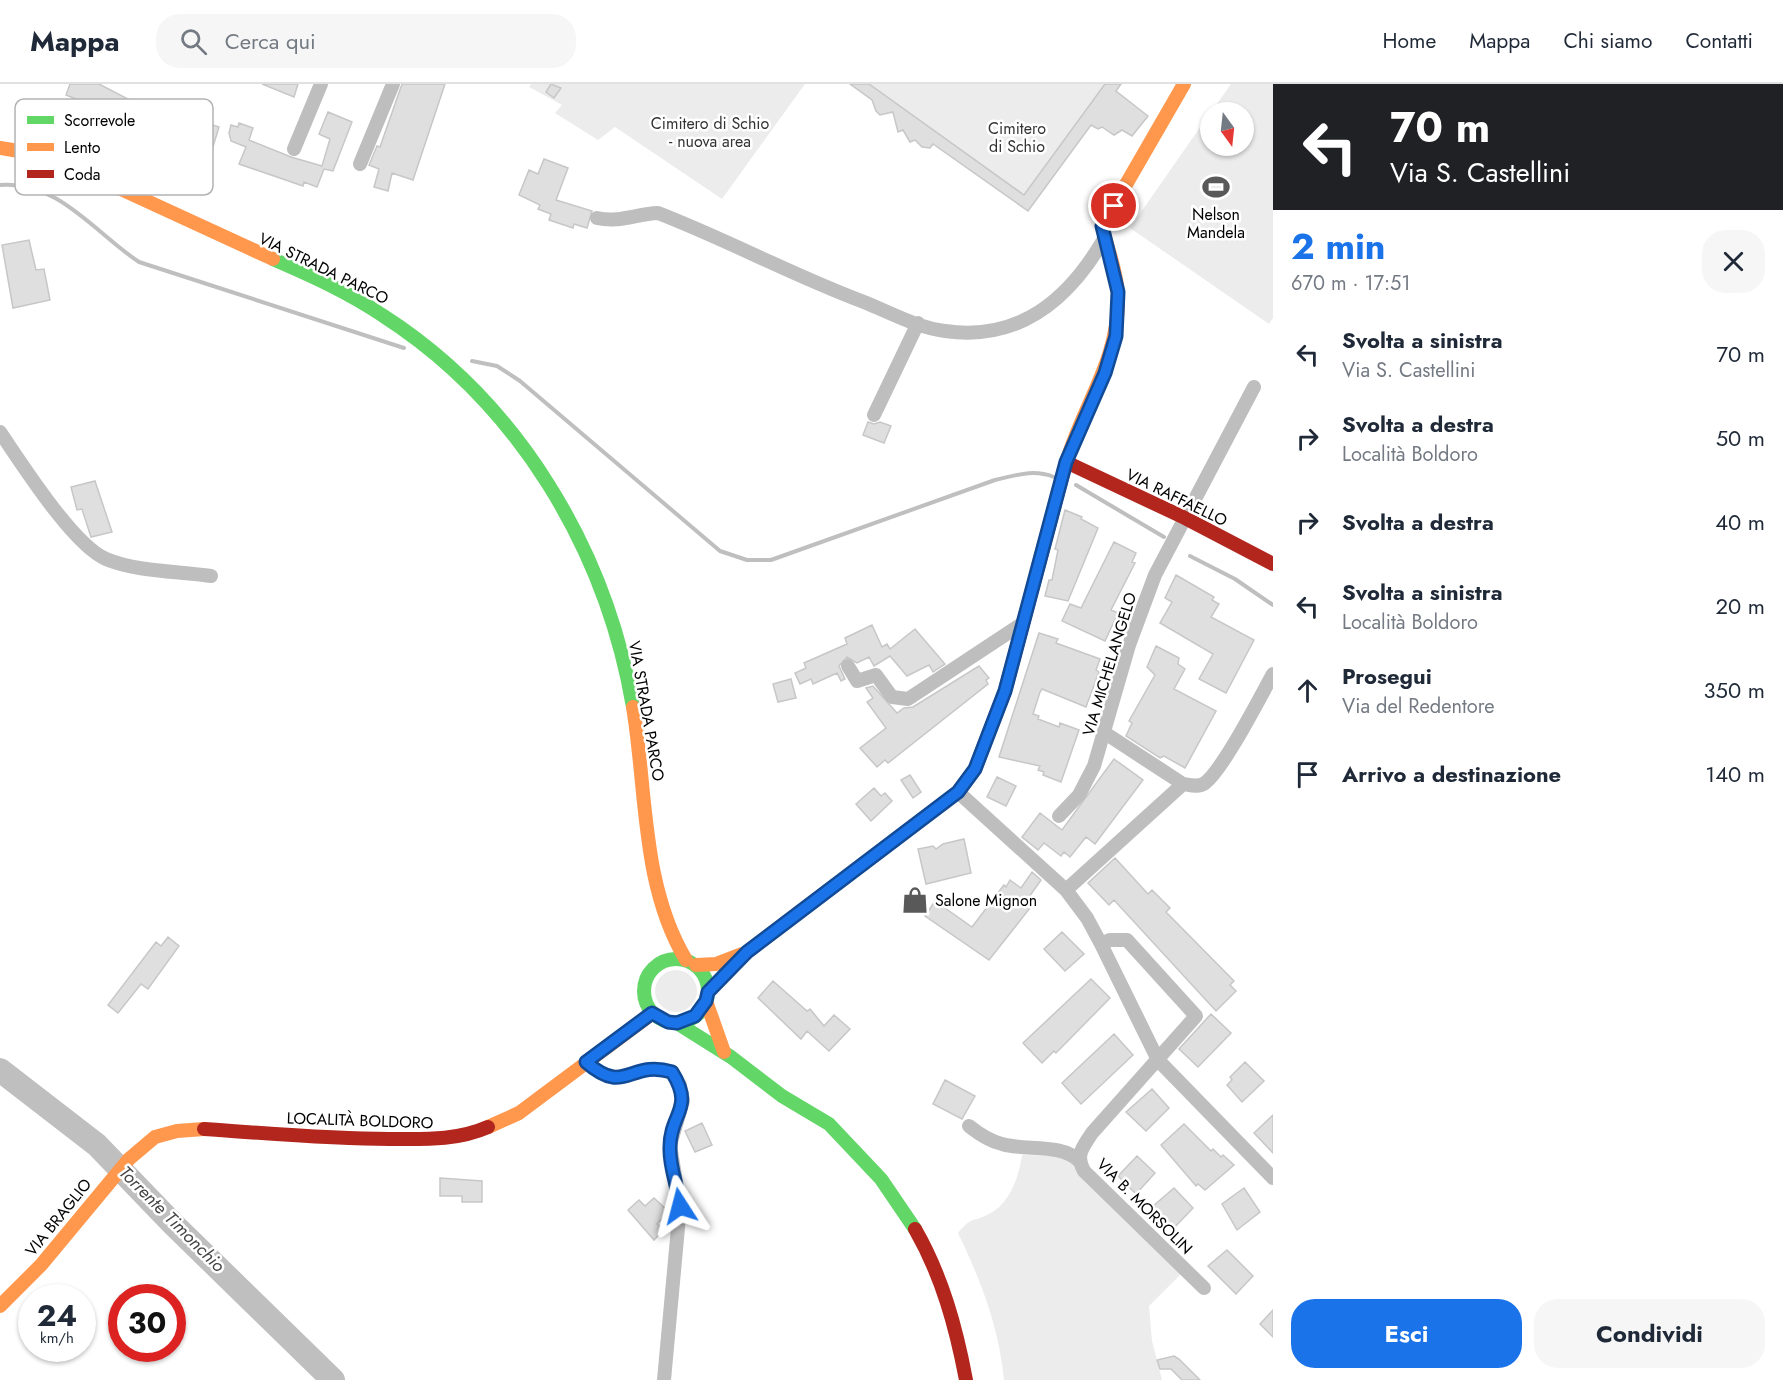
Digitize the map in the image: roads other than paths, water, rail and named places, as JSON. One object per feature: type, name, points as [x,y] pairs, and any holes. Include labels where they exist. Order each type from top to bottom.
[{"type":"street","points":[[294,149],[321,84]]},
{"type":"street","points":[[360,164],[393,84]]},
{"type":"street","points":[[677,1023],[695,1016],[707,996],[747,952],[958,792],[975,769],[1005,691],[1064,468],[1105,373],[1116,336],[1118,292],[1102,226],[1184,84]]},
{"type":"street","name":"VIA STRADA PARCO","points":[[0,148],[15,150]]},
{"type":"street","name":"VIA STRADA PARCO","points":[[132,195],[353,298],[414,337],[452,369],[493,412],[526,453],[569,519],[594,569],[610,612],[625,664],[634,711],[660,909],[675,944],[691,963]]},
{"type":"street","points":[[597,218],[612,221],[658,213],[835,291],[944,332],[981,332],[1015,323],[1043,312],[1070,289],[1104,239]]},
{"type":"street","points":[[874,415],[918,322]]},
{"type":"street","name":"VIA MICHELANGELO","points":[[1059,816],[1079,795],[1106,733],[1129,645],[1155,575],[1254,387]]},
{"type":"street","points":[[0,432],[37,486],[80,539],[94,551],[122,564],[211,576]]},
{"type":"street","name":"VIA RAFFAELLO","points":[[1064,468],[1185,518],[1273,564]]},
{"type":"street","points":[[848,666],[857,681],[876,675],[892,697],[908,699],[1023,623]]},
{"type":"street","points":[[1106,733],[1183,784],[1195,786],[1205,783],[1224,758],[1273,675]]},
{"type":"street","points":[[1066,890],[1183,784]]},
{"type":"street","points":[[958,792],[1066,890],[1087,918],[1158,1060],[1273,1178]]},
{"type":"street","name":"VIA B. MORSOLIN","points":[[1101,944],[1110,940],[1127,940],[1196,1016],[1092,1133],[1080,1152],[1079,1161],[1084,1171],[1204,1288]]},
{"type":"street","points":[[747,952],[716,964],[666,960],[649,972],[644,993],[652,1013],[668,1022],[677,1023],[724,1052],[760,1080],[827,1123],[870,1164],[902,1204],[922,1240],[941,1284],[957,1336],[966,1380]]},
{"type":"street","points":[[691,963],[703,973],[707,996],[724,1052]]},
{"type":"street","name":"LOCALITÀ BOLDORO","points":[[116,1173],[155,1137],[177,1131],[198,1129],[351,1139],[445,1139],[474,1133],[519,1113],[652,1013]]},
{"type":"street","points":[[586,1062],[603,1076],[614,1079],[656,1067],[672,1072],[680,1085],[683,1101],[670,1145],[680,1206],[664,1380]]},
{"type":"street","points":[[969,1126],[983,1137],[1003,1145],[1062,1152],[1074,1155],[1079,1161]]},
{"type":"street","name":"VIA BRAGLIO","points":[[0,1306],[41,1265],[116,1173]]},
{"type":"waterway","points":[[0,185],[15,186]]},
{"type":"waterway","points":[[48,195],[75,211],[139,262],[404,348]]},
{"type":"waterway","points":[[472,361],[497,366],[520,381],[720,551],[747,560],[771,560],[995,480],[1032,473],[1054,477]]},
{"type":"waterway","points":[[1076,485],[1164,537]]},
{"type":"waterway","points":[[1190,556],[1235,579],[1273,605]]},
{"type":"waterway","name":"Torrente Timonchio","points":[[0,1070],[97,1145],[172,1223],[333,1380]]},
{"type":"place","name":"Nelson Mandela","points":[[1216,187]]},
{"type":"place","name":"Salone Mignon","points":[[915,900]]},
{"type":"park label","name":"Cimitero di Schio - nuova area","points":[[710,132]]},
{"type":"park label","name":"Cimitero di Schio","points":[[1017,137]]}]
